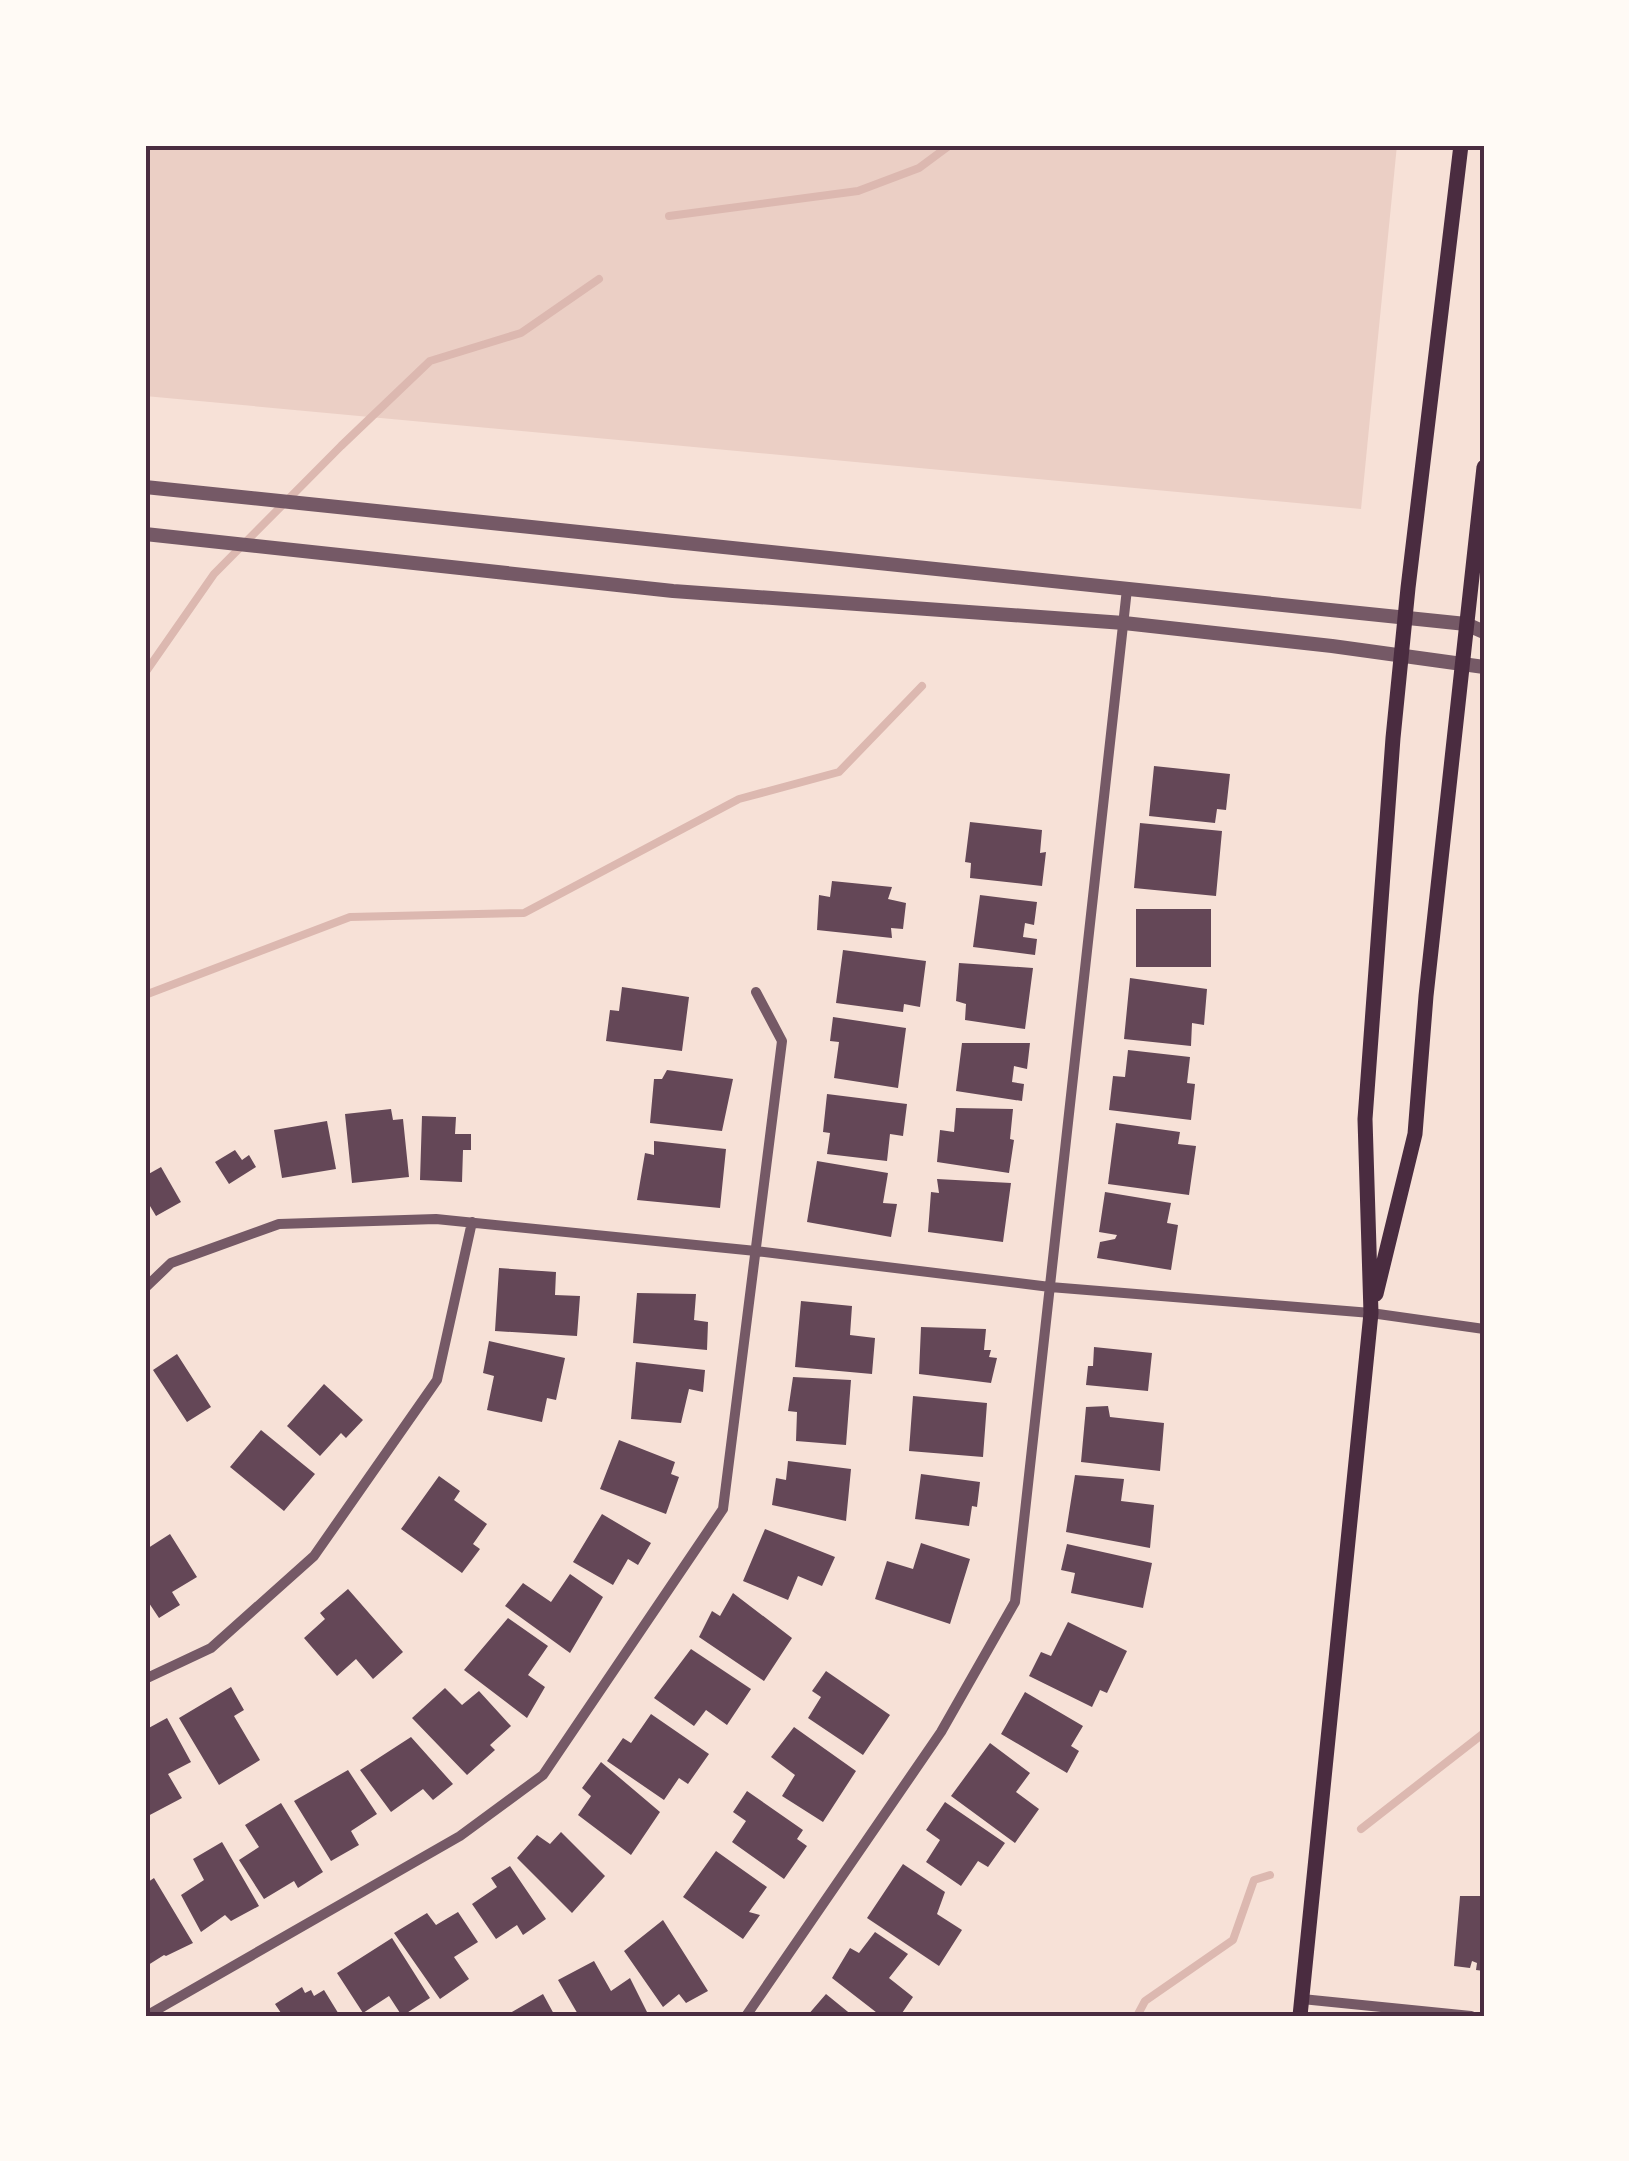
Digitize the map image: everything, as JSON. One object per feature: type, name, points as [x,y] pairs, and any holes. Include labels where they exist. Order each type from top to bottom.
[{"type":"main road","points":[[1301,2008],[1371,1312],[1364,1119],[1393,738],[1461,145]]},
{"type":"main road","points":[[1371,1312],[1415,1134],[1426,996],[1484,474]]},
{"type":"street","points":[[145,487],[1466,624],[1484,632]]},
{"type":"street","points":[[145,534],[673,590],[1124,622],[1484,667]]},
{"type":"street","points":[[746,2016],[941,1732],[1015,1602],[1127,590]]},
{"type":"street","points":[[146,2016],[460,1836],[543,1775],[723,1509],[782,1041],[756,992]]},
{"type":"street","points":[[145,1288],[170,1263],[279,1224],[436,1218],[1050,1287],[1371,1312],[1484,1329]]},
{"type":"street","points":[[145,1679],[210,1648],[314,1556],[437,1380],[472,1222]]},
{"type":"street","points":[[1301,2008],[1471,2016]]},
{"type":"shaded area","points":[[145,145],[1397,145],[1361,509],[145,396]]},
{"type":"building","points":[[1154,766],[1230,774],[1226,810],[1217,809],[1215,823],[1149,816]]},
{"type":"building","points":[[970,822],[1042,830],[1040,853],[1046,852],[1042,886],[970,878],[971,863],[965,862]]},
{"type":"building","points":[[1140,823],[1222,831],[1216,896],[1134,888]]},
{"type":"building","points":[[832,881],[892,887],[888,899],[906,903],[903,929],[891,928],[892,938],[817,930],[819,895],[830,897]]},
{"type":"building","points":[[980,895],[1037,902],[1034,925],[1025,923],[1023,937],[1037,939],[1035,955],[973,947]]},
{"type":"building","points":[[1136,909],[1211,909],[1211,967],[1136,967]]},
{"type":"building","points":[[843,950],[926,961],[920,1007],[904,1004],[903,1012],[836,1003]]},
{"type":"building","points":[[959,963],[1033,968],[1025,1029],[965,1020],[966,1004],[956,1001]]},
{"type":"building","points":[[1130,978],[1207,989],[1204,1025],[1192,1023],[1191,1046],[1124,1039]]},
{"type":"building","points":[[622,987],[689,997],[682,1051],[606,1041],[610,1010],[619,1011]]},
{"type":"building","points":[[833,1017],[906,1028],[898,1088],[834,1078],[839,1042],[830,1041]]},
{"type":"building","points":[[962,1043],[1030,1043],[1027,1069],[1014,1066],[1012,1082],[1024,1084],[1022,1101],[956,1091]]},
{"type":"building","points":[[1128,1050],[1190,1057],[1187,1083],[1195,1084],[1191,1120],[1109,1110],[1113,1076],[1125,1077]]},
{"type":"building","points":[[667,1070],[733,1079],[722,1131],[650,1123],[654,1079],[662,1079]]},
{"type":"building","points":[[827,1094],[907,1104],[903,1136],[890,1134],[887,1161],[827,1154],[830,1133],[823,1132]]},
{"type":"building","points":[[956,1108],[1013,1109],[1009,1173],[937,1162],[940,1130],[954,1132]]},
{"type":"building","points":[[391,1109],[393,1120],[403,1119],[409,1177],[352,1183],[345,1114]]},
{"type":"building","points":[[422,1116],[456,1117],[455,1134],[471,1134],[471,1150],[463,1150],[462,1182],[420,1180]]},
{"type":"building","points":[[327,1121],[336,1169],[282,1178],[274,1130]]},
{"type":"building","points":[[1116,1123],[1180,1132],[1178,1144],[1196,1146],[1189,1195],[1108,1184]]},
{"type":"building","points":[[654,1141],[726,1149],[720,1208],[637,1200],[645,1153],[654,1155]]},
{"type":"building","points":[[235,1150],[242,1160],[249,1155],[256,1167],[229,1184],[215,1162]]},
{"type":"building","points":[[817,1161],[888,1173],[883,1203],[897,1204],[891,1237],[807,1222]]},
{"type":"building","points":[[161,1167],[181,1202],[156,1216],[145,1202],[145,1176]]},
{"type":"building","points":[[937,1179],[1011,1183],[1003,1242],[928,1232],[931,1192],[939,1193]]},
{"type":"building","points":[[1105,1192],[1171,1203],[1167,1223],[1178,1225],[1171,1270],[1097,1258],[1100,1242],[1117,1235],[1099,1232]]},
{"type":"building","points":[[499,1268],[556,1272],[555,1295],[580,1296],[577,1336],[495,1331]]},
{"type":"building","points":[[637,1293],[696,1294],[694,1320],[708,1322],[707,1350],[633,1343]]},
{"type":"building","points":[[801,1301],[852,1306],[850,1335],[875,1338],[872,1374],[795,1367]]},
{"type":"building","points":[[921,1327],[986,1329],[984,1350],[991,1350],[989,1357],[997,1358],[991,1383],[919,1374]]},
{"type":"building","points":[[489,1341],[565,1358],[556,1400],[547,1398],[542,1422],[487,1410],[494,1376],[483,1373]]},
{"type":"building","points":[[1094,1347],[1152,1353],[1148,1391],[1086,1385]]},
{"type":"building","points":[[177,1354],[211,1407],[187,1422],[153,1370]]},
{"type":"building","points":[[636,1362],[705,1370],[703,1392],[689,1389],[681,1423],[631,1419]]},
{"type":"building","points":[[793,1377],[851,1380],[846,1445],[796,1441],[797,1412],[788,1411]]},
{"type":"building","points":[[324,1384],[363,1420],[346,1438],[341,1433],[320,1456],[287,1426]]},
{"type":"building","points":[[913,1396],[987,1403],[983,1457],[909,1451]]},
{"type":"building","points":[[1108,1406],[1110,1417],[1164,1423],[1160,1471],[1081,1462],[1086,1407]]},
{"type":"building","points":[[261,1430],[315,1474],[284,1511],[230,1467]]},
{"type":"building","points":[[619,1440],[675,1462],[671,1474],[679,1477],[666,1514],[600,1489]]},
{"type":"building","points":[[788,1461],[851,1469],[846,1521],[772,1505],[776,1478],[786,1480]]},
{"type":"building","points":[[921,1474],[980,1482],[977,1507],[972,1506],[969,1526],[915,1519]]},
{"type":"building","points":[[1075,1475],[1124,1479],[1121,1501],[1154,1505],[1150,1548],[1066,1532]]},
{"type":"building","points":[[439,1476],[460,1491],[454,1500],[487,1524],[473,1544],[480,1549],[462,1573],[401,1529]]},
{"type":"building","points":[[602,1514],[651,1543],[638,1565],[628,1559],[613,1585],[573,1562]]},
{"type":"building","points":[[765,1529],[835,1557],[822,1586],[798,1576],[788,1600],[743,1581]]},
{"type":"building","points":[[170,1534],[197,1577],[172,1592],[180,1605],[159,1618],[145,1597],[145,1550]]},
{"type":"building","points":[[921,1543],[970,1559],[950,1624],[875,1599],[887,1561],[913,1569]]},
{"type":"building","points":[[1067,1544],[1152,1563],[1143,1608],[1071,1593],[1075,1573],[1061,1570]]},
{"type":"building","points":[[570,1574],[603,1597],[570,1653],[505,1606],[523,1583],[551,1602]]},
{"type":"building","points":[[348,1589],[403,1652],[373,1679],[356,1659],[337,1676],[304,1638],[325,1619],[320,1613]]},
{"type":"building","points":[[733,1593],[792,1638],[764,1681],[699,1637],[712,1611],[720,1616]]},
{"type":"building","points":[[508,1618],[548,1646],[528,1675],[545,1687],[527,1718],[464,1670]]},
{"type":"building","points":[[1068,1622],[1127,1651],[1107,1693],[1100,1690],[1092,1707],[1029,1676],[1041,1652],[1051,1656]]},
{"type":"building","points":[[691,1649],[751,1689],[727,1725],[706,1710],[694,1726],[654,1698]]},
{"type":"building","points":[[826,1671],[890,1715],[863,1755],[808,1718],[821,1697],[812,1691]]},
{"type":"building","points":[[231,1687],[244,1710],[234,1716],[260,1760],[219,1785],[179,1718]]},
{"type":"building","points":[[445,1688],[462,1705],[479,1691],[511,1726],[490,1745],[495,1750],[467,1775],[412,1718]]},
{"type":"building","points":[[1025,1692],[1083,1726],[1071,1746],[1079,1751],[1067,1773],[1001,1734]]},
{"type":"building","points":[[651,1714],[709,1754],[688,1784],[679,1778],[664,1800],[607,1761],[623,1738],[631,1743]]},
{"type":"building","points":[[167,1718],[191,1762],[168,1774],[182,1798],[146,1817],[145,1730]]},
{"type":"building","points":[[794,1727],[856,1771],[823,1822],[782,1796],[795,1775],[771,1757]]},
{"type":"building","points":[[411,1737],[453,1784],[433,1800],[423,1789],[391,1812],[360,1770]]},
{"type":"building","points":[[990,1743],[1030,1773],[1016,1792],[1039,1809],[1015,1843],[951,1796]]},
{"type":"building","points":[[601,1762],[660,1812],[631,1855],[578,1815],[591,1796],[582,1788]]},
{"type":"building","points":[[348,1770],[377,1814],[351,1831],[359,1845],[331,1861],[294,1801]]},
{"type":"building","points":[[747,1791],[803,1830],[797,1839],[807,1846],[784,1879],[732,1842],[746,1821],[733,1812]]},
{"type":"building","points":[[945,1802],[1005,1843],[988,1867],[978,1861],[961,1886],[926,1862],[940,1840],[926,1830]]},
{"type":"building","points":[[281,1803],[323,1872],[298,1888],[294,1881],[264,1899],[239,1860],[259,1847],[245,1825]]},
{"type":"building","points":[[561,1832],[605,1876],[572,1913],[517,1858],[537,1835],[550,1844]]},
{"type":"building","points":[[222,1842],[259,1906],[231,1921],[225,1915],[201,1932],[181,1895],[204,1880],[193,1859]]},
{"type":"building","points":[[716,1851],[767,1887],[749,1912],[760,1915],[743,1939],[683,1897]]},
{"type":"building","points":[[903,1864],[945,1892],[937,1914],[962,1930],[939,1966],[867,1918]]},
{"type":"building","points":[[510,1866],[546,1919],[523,1935],[517,1925],[496,1939],[472,1904],[497,1887],[491,1878]]},
{"type":"building","points":[[154,1878],[193,1943],[145,1967],[145,1884]]},
{"type":"building","points":[[1460,1896],[1484,1896],[1484,1971],[1476,1970],[1477,1963],[1472,1961],[1470,1968],[1454,1966]]},
{"type":"building","points":[[458,1912],[478,1942],[454,1957],[469,1979],[440,1999],[394,1933],[427,1913],[436,1925]]},
{"type":"building","points":[[663,1920],[708,1991],[686,2003],[679,1994],[663,2007],[624,1951]]},
{"type":"building","points":[[875,1932],[908,1954],[889,1978],[913,1997],[900,2016],[881,2016],[832,1978],[850,1948],[859,1953]]},
{"type":"building","points":[[392,1938],[430,1998],[402,2016],[389,1996],[363,2013],[337,1973]]},
{"type":"building","points":[[594,1961],[611,1991],[630,1978],[649,2016],[579,2016],[558,1980]]},
{"type":"building","points":[[302,1987],[314,1996],[324,1990],[340,2016],[283,2016],[275,2004]]},
{"type":"building","points":[[543,1994],[555,2016],[505,2016]]},
{"type":"building","points":[[826,1994],[853,2016],[807,2016]]},
{"type":"waterway","points":[[669,216],[858,191],[919,168],[950,145]]},
{"type":"waterway","points":[[145,673],[214,574],[430,361],[521,333],[599,279]]},
{"type":"waterway","points":[[145,995],[350,917],[524,913],[739,799],[839,772],[922,686]]},
{"type":"waterway","points":[[1361,1829],[1484,1733]]},
{"type":"waterway","points":[[1137,2016],[1145,2001],[1233,1940],[1254,1880],[1270,1875]]}]
